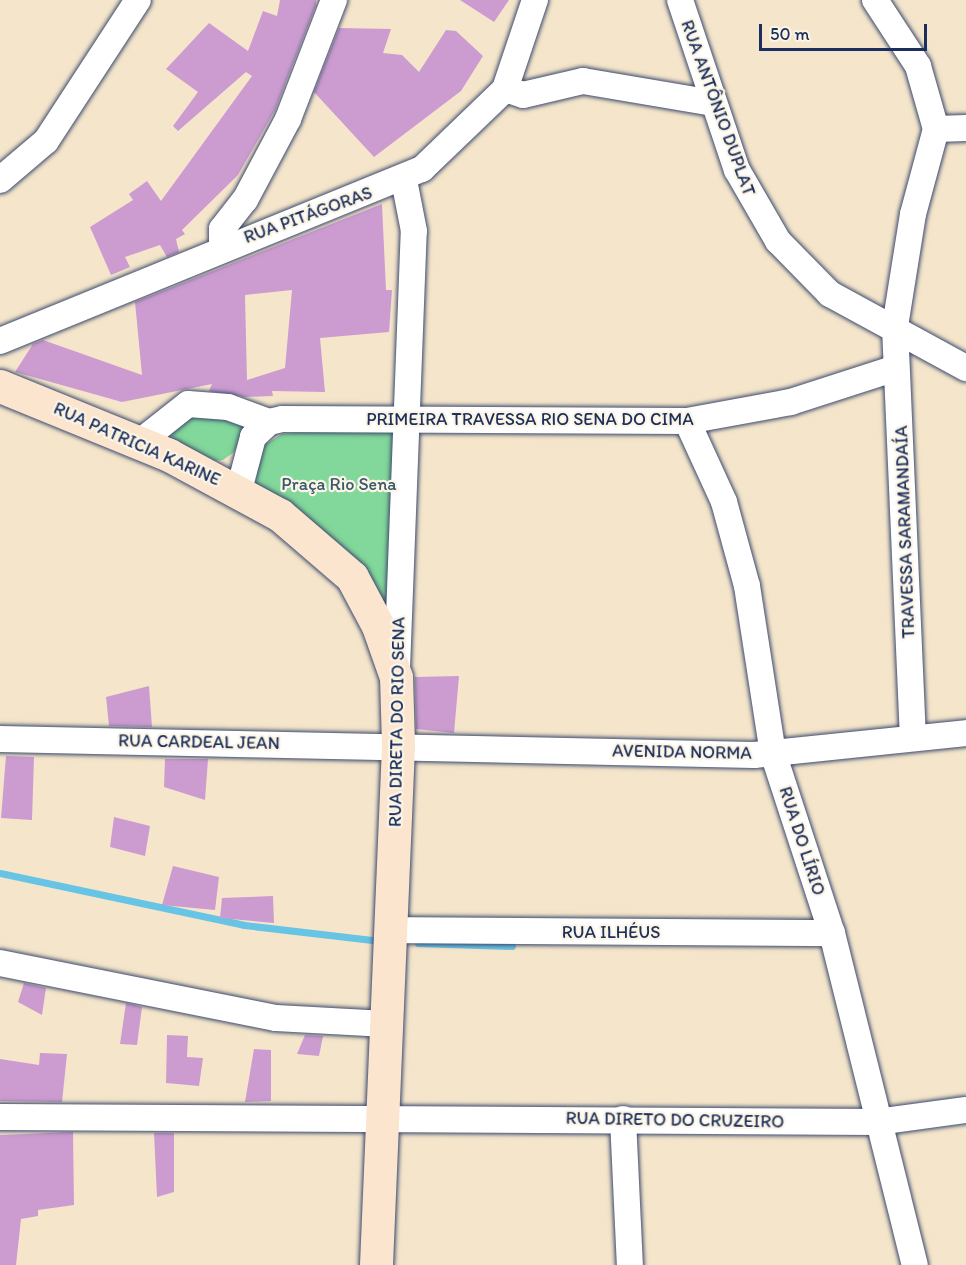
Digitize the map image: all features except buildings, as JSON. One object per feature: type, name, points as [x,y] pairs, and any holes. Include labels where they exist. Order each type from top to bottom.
[{"type":"main road","name":"RUA PATRICIA KARINE","points":[[0,386],[140,442],[238,490],[315,542],[352,577],[396,677]]},
{"type":"main road","name":"RUA DIRETA DO RIO SENA","points":[[376,1265],[398,746],[396,677]]},
{"type":"street","points":[[0,180],[46,141],[138,0]]},
{"type":"street","points":[[222,246],[222,229],[245,200],[288,119],[334,0]]},
{"type":"street","name":"RUA PITÁGORAS","points":[[0,341],[222,246],[404,180],[454,143],[505,89],[535,0]]},
{"type":"street","points":[[875,0],[918,66],[936,129],[966,128]]},
{"type":"street","name":"RUA ANTÔNIO DUPLAT","points":[[683,2],[712,103],[737,170],[778,241],[830,294],[895,327],[966,368]]},
{"type":"street","points":[[505,89],[523,95],[583,81],[712,103]]},
{"type":"street","name":"TRAVESSA SARAMANDAÍA","points":[[913,737],[895,327],[913,214],[936,129]]},
{"type":"street","name":"RUA DIRETA DO RIO SENA","points":[[396,677],[414,231],[404,180]]},
{"type":"street","name":"PRIMEIRA TRAVESSA RIO SENA DO CIMA","points":[[269,422],[408,418],[687,421],[791,402],[896,368]]},
{"type":"street","points":[[140,442],[188,404],[228,407],[269,422],[253,437],[238,490]]},
{"type":"street","name":"RUA DO LÍRIO","points":[[687,421],[724,502],[747,586],[773,753],[832,933],[876,1122],[915,1265]]},
{"type":"street","name":"AVENIDA NORMA","points":[[398,746],[773,753],[966,733]]},
{"type":"street","name":"RUA CARDEAL JEAN","points":[[0,739],[398,746]]},
{"type":"street","name":"RUA ILHÉUS","points":[[390,930],[832,933]]},
{"type":"street","points":[[0,963],[276,1018],[386,1024]]},
{"type":"street","name":"RUA DIRETO DO CRUZEIRO","points":[[0,1117],[876,1122],[966,1110]]},
{"type":"street","points":[[623,1119],[630,1265]]},
{"type":"green space","name":"Praça Rio Sena","points":[[194,413],[250,420],[234,452],[223,460],[205,462],[177,447],[171,433]]},
{"type":"green space","name":"Praça Rio Sena","points":[[394,424],[393,612],[379,610],[256,485],[258,449],[282,434]]},
{"type":"waterway","points":[[0,873],[244,925],[372,940]]},
{"type":"waterway","points":[[418,943],[512,946]]}]
